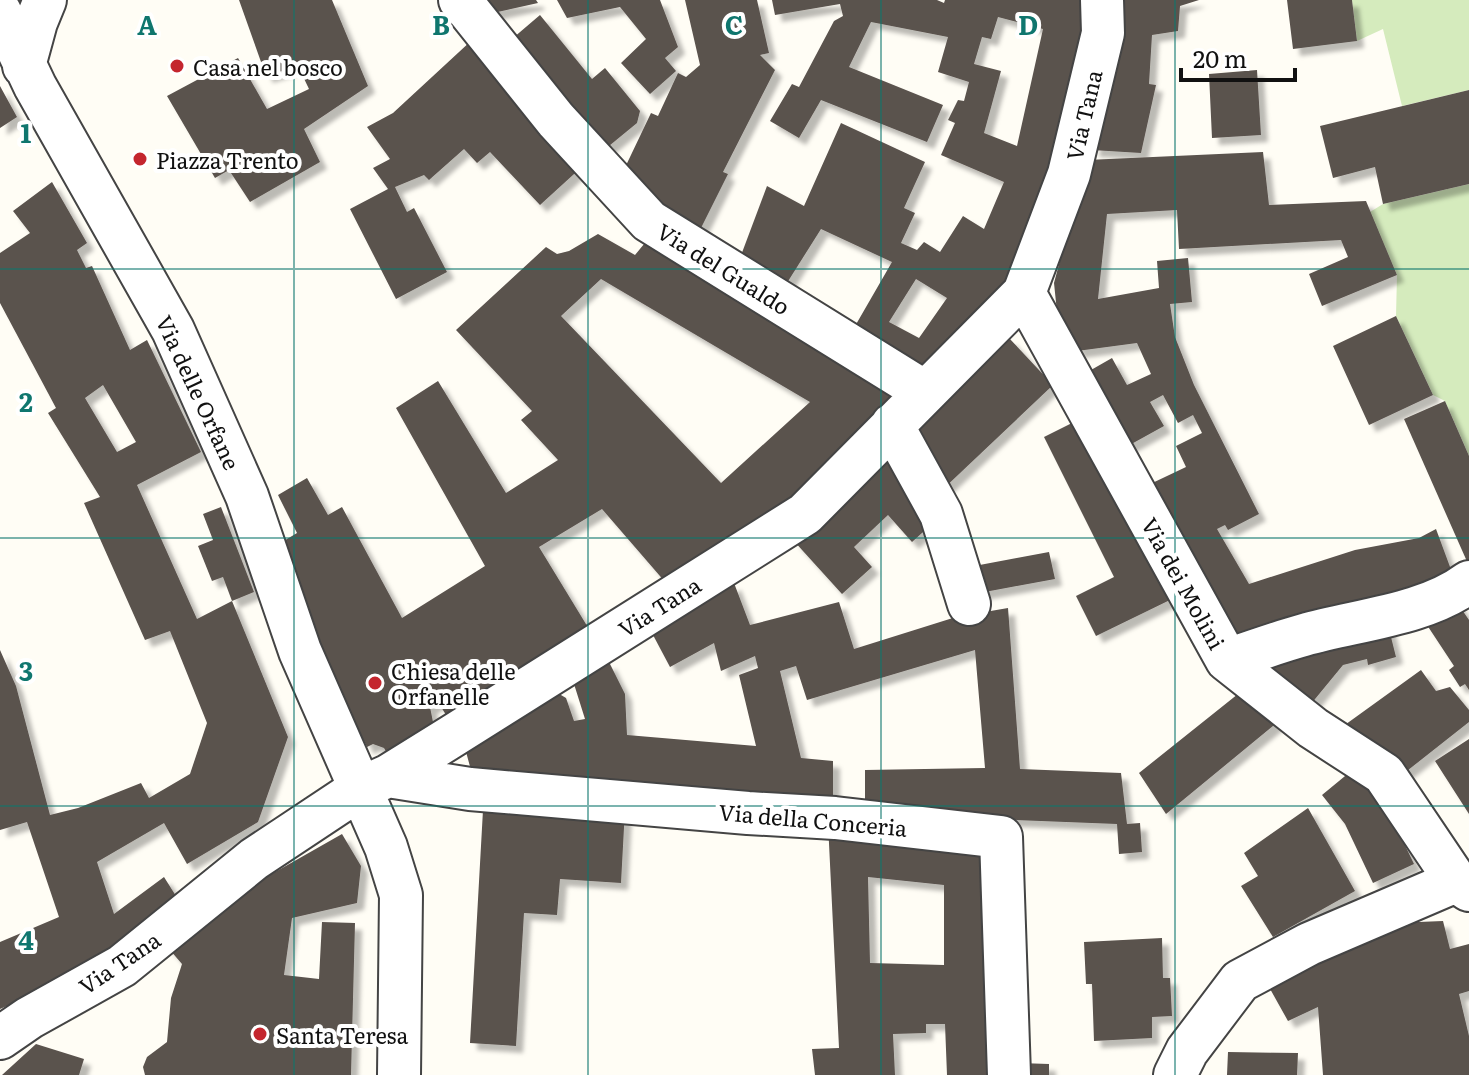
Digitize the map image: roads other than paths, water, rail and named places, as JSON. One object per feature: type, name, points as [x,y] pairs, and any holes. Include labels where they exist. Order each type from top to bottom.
[{"type":"street","points":[[24,66],[45,0]]},
{"type":"street","name":"Via del Gualdo","points":[[460,0],[556,120],[649,221],[925,392]]},
{"type":"street","name":"Via Tana","points":[[0,1038],[29,1018],[122,966],[254,859],[805,514],[1024,293],[1069,174],[1103,33],[1102,0]]},
{"type":"street","name":"Via delle Orfane","points":[[0,12],[24,66],[63,106],[179,311],[300,651],[374,782],[386,847],[401,895],[399,1075]]},
{"type":"street","name":"Via dei Molini","points":[[1024,293],[1227,660],[1313,728],[1384,774],[1462,886]]},
{"type":"street","points":[[892,425],[941,514],[969,604]]},
{"type":"street","points":[[1227,660],[1303,635],[1423,605],[1459,590],[1469,582]]},
{"type":"street","name":"Via della Conceria","points":[[374,782],[835,818],[1001,837],[1009,1075]]},
{"type":"street","points":[[1175,1075],[1187,1051],[1240,981],[1309,944],[1462,886]]},
{"type":"place","name":"Casa nel bosco","points":[[177,66]]},
{"type":"place","name":"Piazza Trento","points":[[140,159]]},
{"type":"place","name":"Chiesa delle Orfanelle","points":[[375,683]]},
{"type":"place","name":"Santa Teresa","points":[[260,1034]]}]
